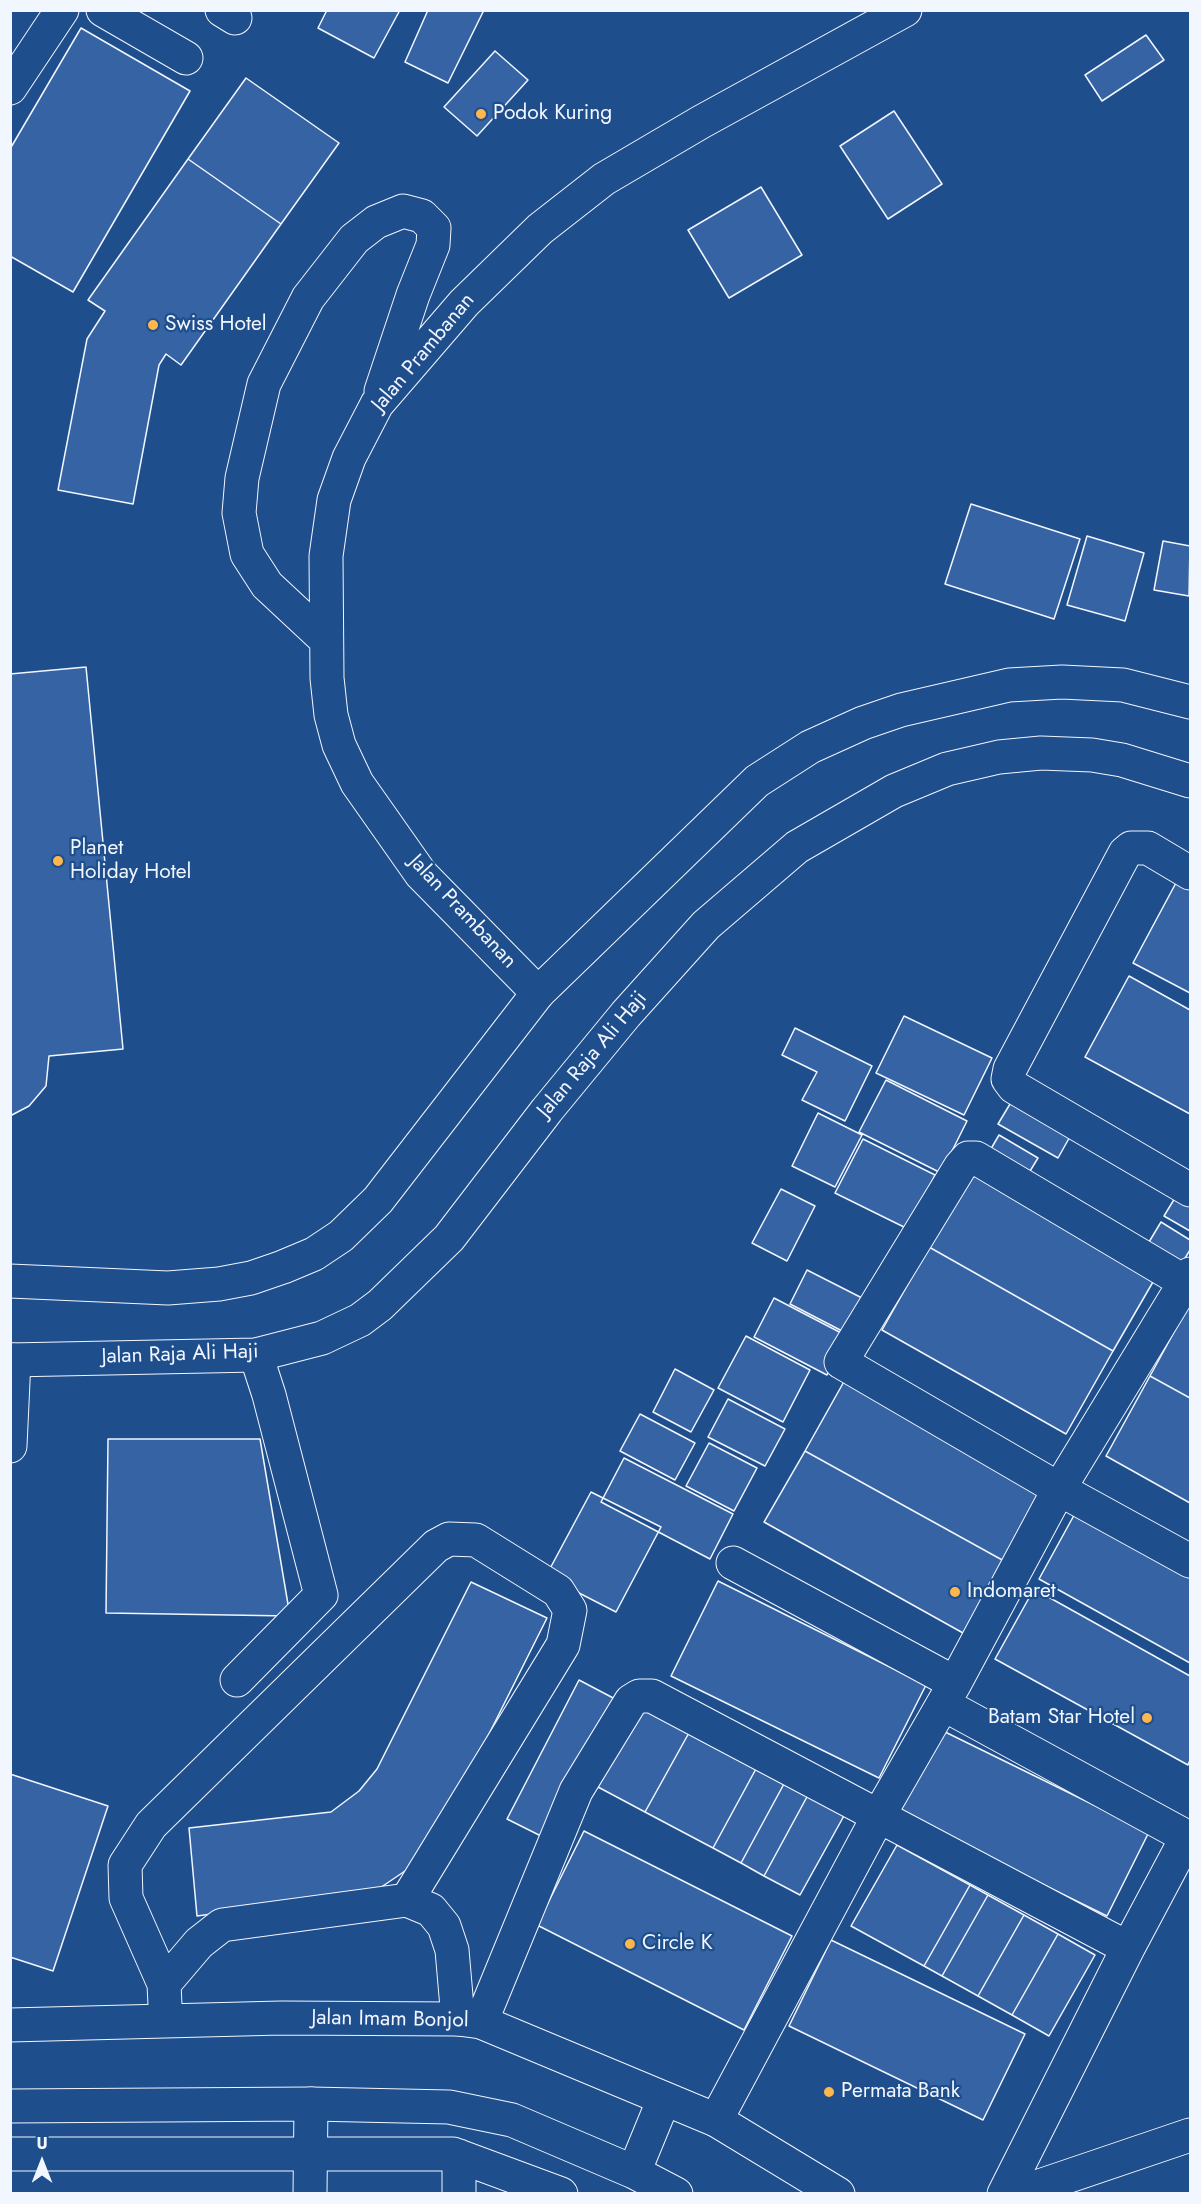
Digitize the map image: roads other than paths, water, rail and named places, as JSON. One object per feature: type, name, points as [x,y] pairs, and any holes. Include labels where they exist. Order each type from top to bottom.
[{"type":"street","points":[[10,88],[62,10]]},
{"type":"street","points":[[103,10],[186,58]]},
{"type":"street","name":"Jalan Prambanan","points":[[538,993],[421,874],[357,783],[339,746],[331,715],[326,640],[326,556],[334,500],[349,458],[377,404],[464,303],[540,229],[604,179],[701,122],[905,10]]},
{"type":"street","points":[[326,640],[267,585],[247,554],[239,513],[242,478],[264,384],[308,298],[354,238],[376,222],[403,211],[422,216],[434,228],[433,245],[413,295],[377,404]]},
{"type":"street","points":[[10,1281],[168,1288],[219,1284],[251,1278],[314,1254],[340,1236],[378,1200],[538,993],[758,781],[810,747],[863,723],[901,710],[1009,686],[1062,682],[1123,685],[1191,702]]},
{"type":"street","name":"Jalan Raja Ali Haji","points":[[13,1360],[256,1355],[322,1338],[360,1320],[380,1305],[449,1238],[546,1110],[626,1014],[706,925],[797,847],[894,791],[947,769],[999,757],[1041,753],[1092,755],[1122,760],[1191,781]]},
{"type":"street","points":[[1191,873],[1148,848],[1131,848],[1125,853],[1010,1069],[1008,1079],[1014,1087],[1191,1190]]},
{"type":"street","points":[[716,2120],[879,1815],[949,1694],[1059,1489],[1189,1281],[976,1158],[968,1158],[960,1167],[842,1362],[1059,1489],[1191,1560]]},
{"type":"street","points":[[237,1680],[321,1595],[269,1395],[256,1355]]},
{"type":"street","points":[[11,1427],[13,1360]]},
{"type":"street","points":[[166,2021],[164,1984],[126,1898],[125,1865],[151,1825],[436,1546],[449,1539],[476,1540],[558,1591],[570,1610],[563,1645],[406,1900]]},
{"type":"street","points":[[733,1563],[1189,1838],[1128,1948],[1004,2193]]},
{"type":"street","points":[[469,2020],[576,1791],[630,1701],[639,1696],[652,1696],[1128,1948]]},
{"type":"street","points":[[164,1984],[199,1943],[222,1925],[406,1900],[431,1910],[444,1926],[469,2020]]},
{"type":"street","name":"Jalan Imam Bonjol","points":[[10,2025],[281,2018],[469,2020],[716,2120],[838,2193]]},
{"type":"street","points":[[634,2172],[664,2099]]},
{"type":"street","points":[[310,2193],[311,2104]]},
{"type":"street","points":[[10,2106],[311,2104],[449,2107],[512,2120],[634,2172],[676,2193]]},
{"type":"street","points":[[1016,2193],[1191,2135]]},
{"type":"street","points":[[10,2154],[453,2154],[561,2193]]},
{"type":"street","points":[[459,2156],[459,2193]]},
{"type":"place","name":"Podok Kuring","points":[[481,114]]},
{"type":"place","name":"Swiss Hotel","points":[[153,325]]},
{"type":"place","name":"Planet Holiday Hotel","points":[[58,861]]},
{"type":"place","name":"Indomaret","points":[[955,1592]]},
{"type":"place","name":"Batam Star Hotel","points":[[1147,1718]]},
{"type":"place","name":"Circle K","points":[[630,1944]]},
{"type":"place","name":"Permata Bank","points":[[829,2092]]}]
